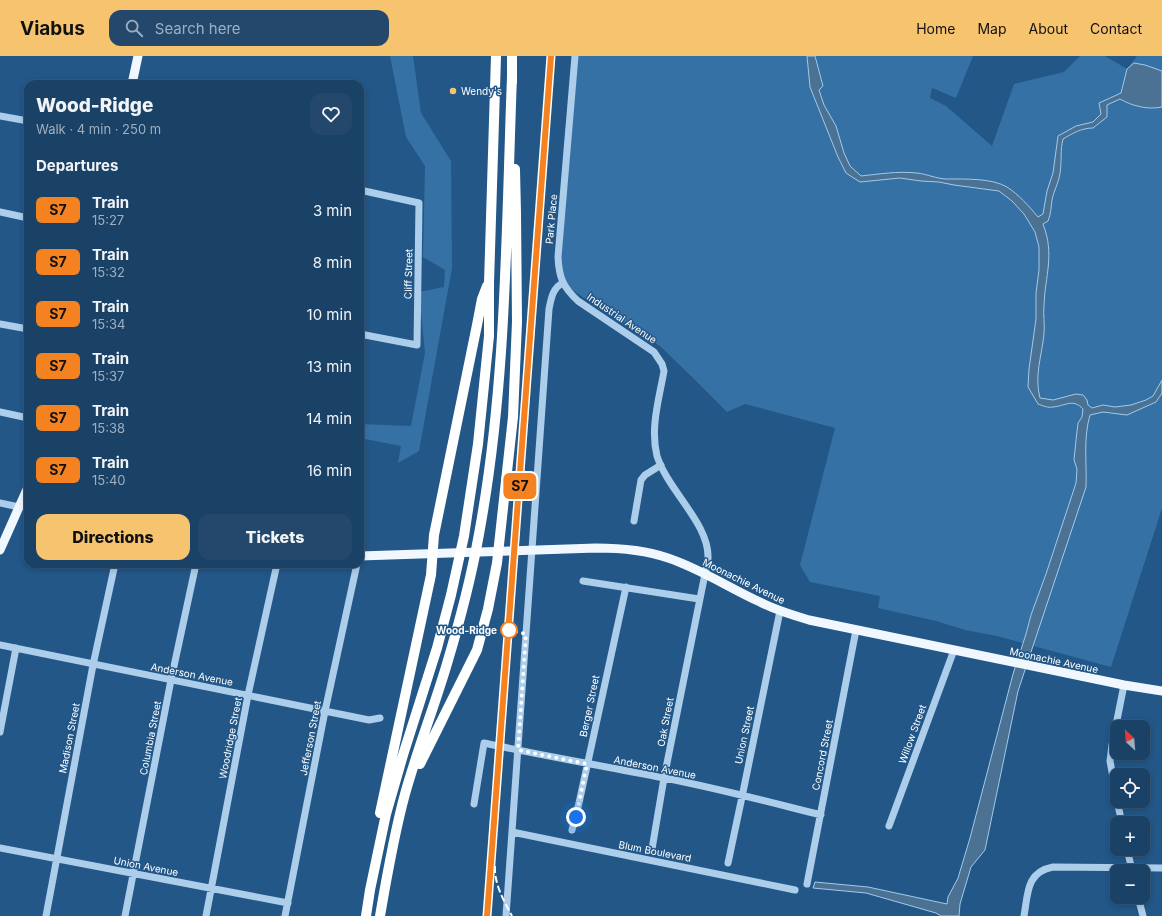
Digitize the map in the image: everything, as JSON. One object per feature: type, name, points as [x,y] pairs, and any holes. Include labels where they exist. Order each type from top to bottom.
[{"type":"highway","points":[[370,890],[386,814],[437,648],[451,595],[464,536],[478,444],[484,398],[489,336],[489,283],[496,56]]},
{"type":"highway","points":[[406,793],[477,650],[488,609],[499,552],[513,417],[517,315],[512,56]]},
{"type":"highway","points":[[380,916],[392,849],[406,793],[446,666],[466,596],[479,536],[486,492],[496,416],[503,325],[512,77]]},
{"type":"highway","points":[[366,916],[379,817],[431,574],[434,535],[482,299],[489,283]]},
{"type":"main road","points":[[133,80],[138,56]]},
{"type":"main road","points":[[0,550],[24,496]]},
{"type":"main road","name":"Moonachie Avenue","points":[[364,556],[601,548],[629,550],[667,558],[704,573],[761,603],[809,620],[1124,686],[1162,691]]},
{"type":"street","name":"Park Place","points":[[563,283],[559,272],[558,257],[575,56]]},
{"type":"street","points":[[0,116],[24,120]]},
{"type":"street","name":"Cliff Street","points":[[364,191],[419,203],[417,345],[364,335]]},
{"type":"street","points":[[0,212],[24,217]]},
{"type":"street","points":[[506,916],[549,309],[556,288],[558,285],[563,283]]},
{"type":"street","name":"Industrial Avenue","points":[[563,283],[568,292],[578,301],[654,352],[662,364],[664,371],[654,434],[657,456],[671,486],[697,523],[706,541],[708,559],[704,573]]},
{"type":"street","points":[[0,324],[24,328]]},
{"type":"street","points":[[0,412],[24,417]]},
{"type":"street","points":[[634,521],[641,480],[644,475],[661,465]]},
{"type":"street","points":[[0,503],[19,507]]},
{"type":"street","name":"Madison Street","points":[[46,916],[93,665],[114,568]]},
{"type":"street","name":"Columbia Street","points":[[125,916],[171,680],[195,568]]},
{"type":"street","name":"Woodridge Street","points":[[206,916],[248,695],[276,568]]},
{"type":"street","name":"Jefferson Street","points":[[285,916],[325,711],[356,568]]},
{"type":"street","name":"Oak Street","points":[[652,849],[664,778],[704,573]]},
{"type":"street","points":[[583,581],[699,599]]},
{"type":"street","name":"Berger Street","points":[[572,830],[626,587]]},
{"type":"street","name":"Union Street","points":[[728,863],[780,611]]},
{"type":"street","name":"Concord Street","points":[[807,884],[856,630]]},
{"type":"street","name":"Anderson Avenue","points":[[0,645],[369,720],[380,718]]},
{"type":"street","points":[[0,732],[16,648]]},
{"type":"street","name":"Willow Street","points":[[889,826],[954,650]]},
{"type":"street","points":[[1111,768],[1110,761],[1112,744],[1124,686]]},
{"type":"street","name":"Anderson Avenue","points":[[474,804],[484,744],[664,778],[742,795],[821,815]]},
{"type":"street","name":"Blum Boulevard","points":[[512,832],[795,890]]},
{"type":"street","name":"Union Avenue","points":[[0,848],[288,903]]},
{"type":"street","points":[[1024,916],[1031,881],[1035,875],[1046,868],[1110,868]]},
{"type":"street","points":[[1150,868],[1162,868]]},
{"type":"street","points":[[1140,904],[1143,916]]},
{"type":"shaded area","points":[[390,56],[413,56],[421,113],[451,161],[452,268],[419,451],[398,463],[401,446],[364,439],[364,424],[411,426],[425,353],[419,292],[444,287],[445,270],[423,257],[425,166],[406,137]]},
{"type":"shaded area","points":[[575,56],[973,56],[956,98],[932,88],[930,98],[946,106],[992,146],[1014,84],[1064,72],[1080,56],[1105,56],[1127,69],[1137,56],[1162,56],[1162,508],[1111,667],[997,636],[965,630],[936,621],[878,608],[880,596],[810,582],[800,565],[835,428],[745,404],[727,412],[660,346],[563,283],[558,257]]},
{"type":"shaded area","points":[[807,56],[815,56],[823,86],[819,90],[824,105],[836,126],[844,153],[850,166],[861,176],[910,172],[943,179],[994,182],[1011,190],[1024,201],[1038,217],[1043,214],[1047,191],[1053,173],[1058,136],[1076,126],[1093,122],[1101,114],[1099,103],[1121,93],[1127,69],[1134,63],[1162,71],[1162,107],[1140,107],[1120,99],[1107,105],[1107,117],[1093,128],[1081,130],[1063,139],[1059,177],[1048,221],[1043,224],[1047,235],[1049,255],[1044,309],[1044,334],[1038,374],[1038,390],[1040,398],[1053,400],[1076,394],[1083,395],[1087,400],[1088,405],[1092,408],[1103,405],[1115,407],[1131,405],[1153,396],[1162,380],[1162,393],[1156,402],[1127,415],[1103,412],[1090,415],[1086,442],[1086,487],[1018,691],[985,850],[971,867],[960,904],[959,916],[941,916],[936,913],[866,893],[813,888],[815,882],[868,887],[947,904],[948,897],[958,878],[970,838],[1013,674],[1031,615],[1076,483],[1077,469],[1074,460],[1078,423],[1082,417],[1083,409],[1072,403],[1051,407],[1038,404],[1028,387],[1036,319],[1039,247],[1035,232],[1024,214],[1012,201],[999,191],[900,178],[860,182],[846,173],[838,157],[810,87]]},
{"type":"railway","points":[[487,916],[551,56]]},
{"type":"railway","points":[[495,866],[498,886],[512,916]]},
{"type":"train","name":"S7","points":[[487,916],[551,56]]},
{"type":"place","name":"Wendy's","points":[[453,91]]},
{"type":"place","name":"Wood-Ridge","points":[[509,630]]},
{"type":"route","points":[[509,630],[526,634],[518,750],[587,764],[576,817]]}]
